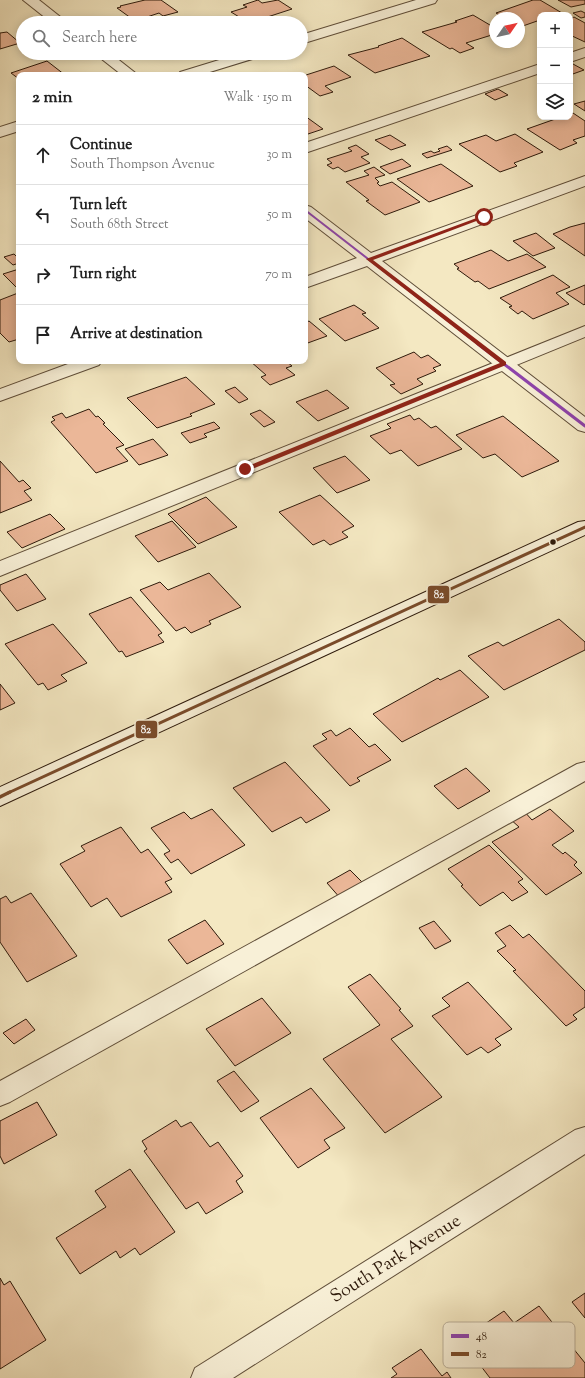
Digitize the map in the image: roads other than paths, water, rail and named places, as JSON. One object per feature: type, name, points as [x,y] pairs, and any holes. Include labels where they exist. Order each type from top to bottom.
[{"type":"street","points":[[30,0],[52,16]]},
{"type":"street","points":[[308,38],[430,0]]},
{"type":"street","points":[[573,57],[585,52]]},
{"type":"street","points":[[111,60],[127,72]]},
{"type":"street","points":[[195,72],[234,60]]},
{"type":"street","points":[[308,147],[537,69]]},
{"type":"street","points":[[0,132],[16,127]]},
{"type":"street","points":[[308,282],[585,181]]},
{"type":"street","points":[[308,212],[585,426]]},
{"type":"street","points":[[0,569],[585,331]]},
{"type":"street","points":[[0,395],[85,364]]},
{"type":"street","points":[[0,796],[585,527]]},
{"type":"street","points":[[0,1094],[585,770]]},
{"type":"street","name":"South Park Avenue","points":[[209,1377],[585,1139]]}]
